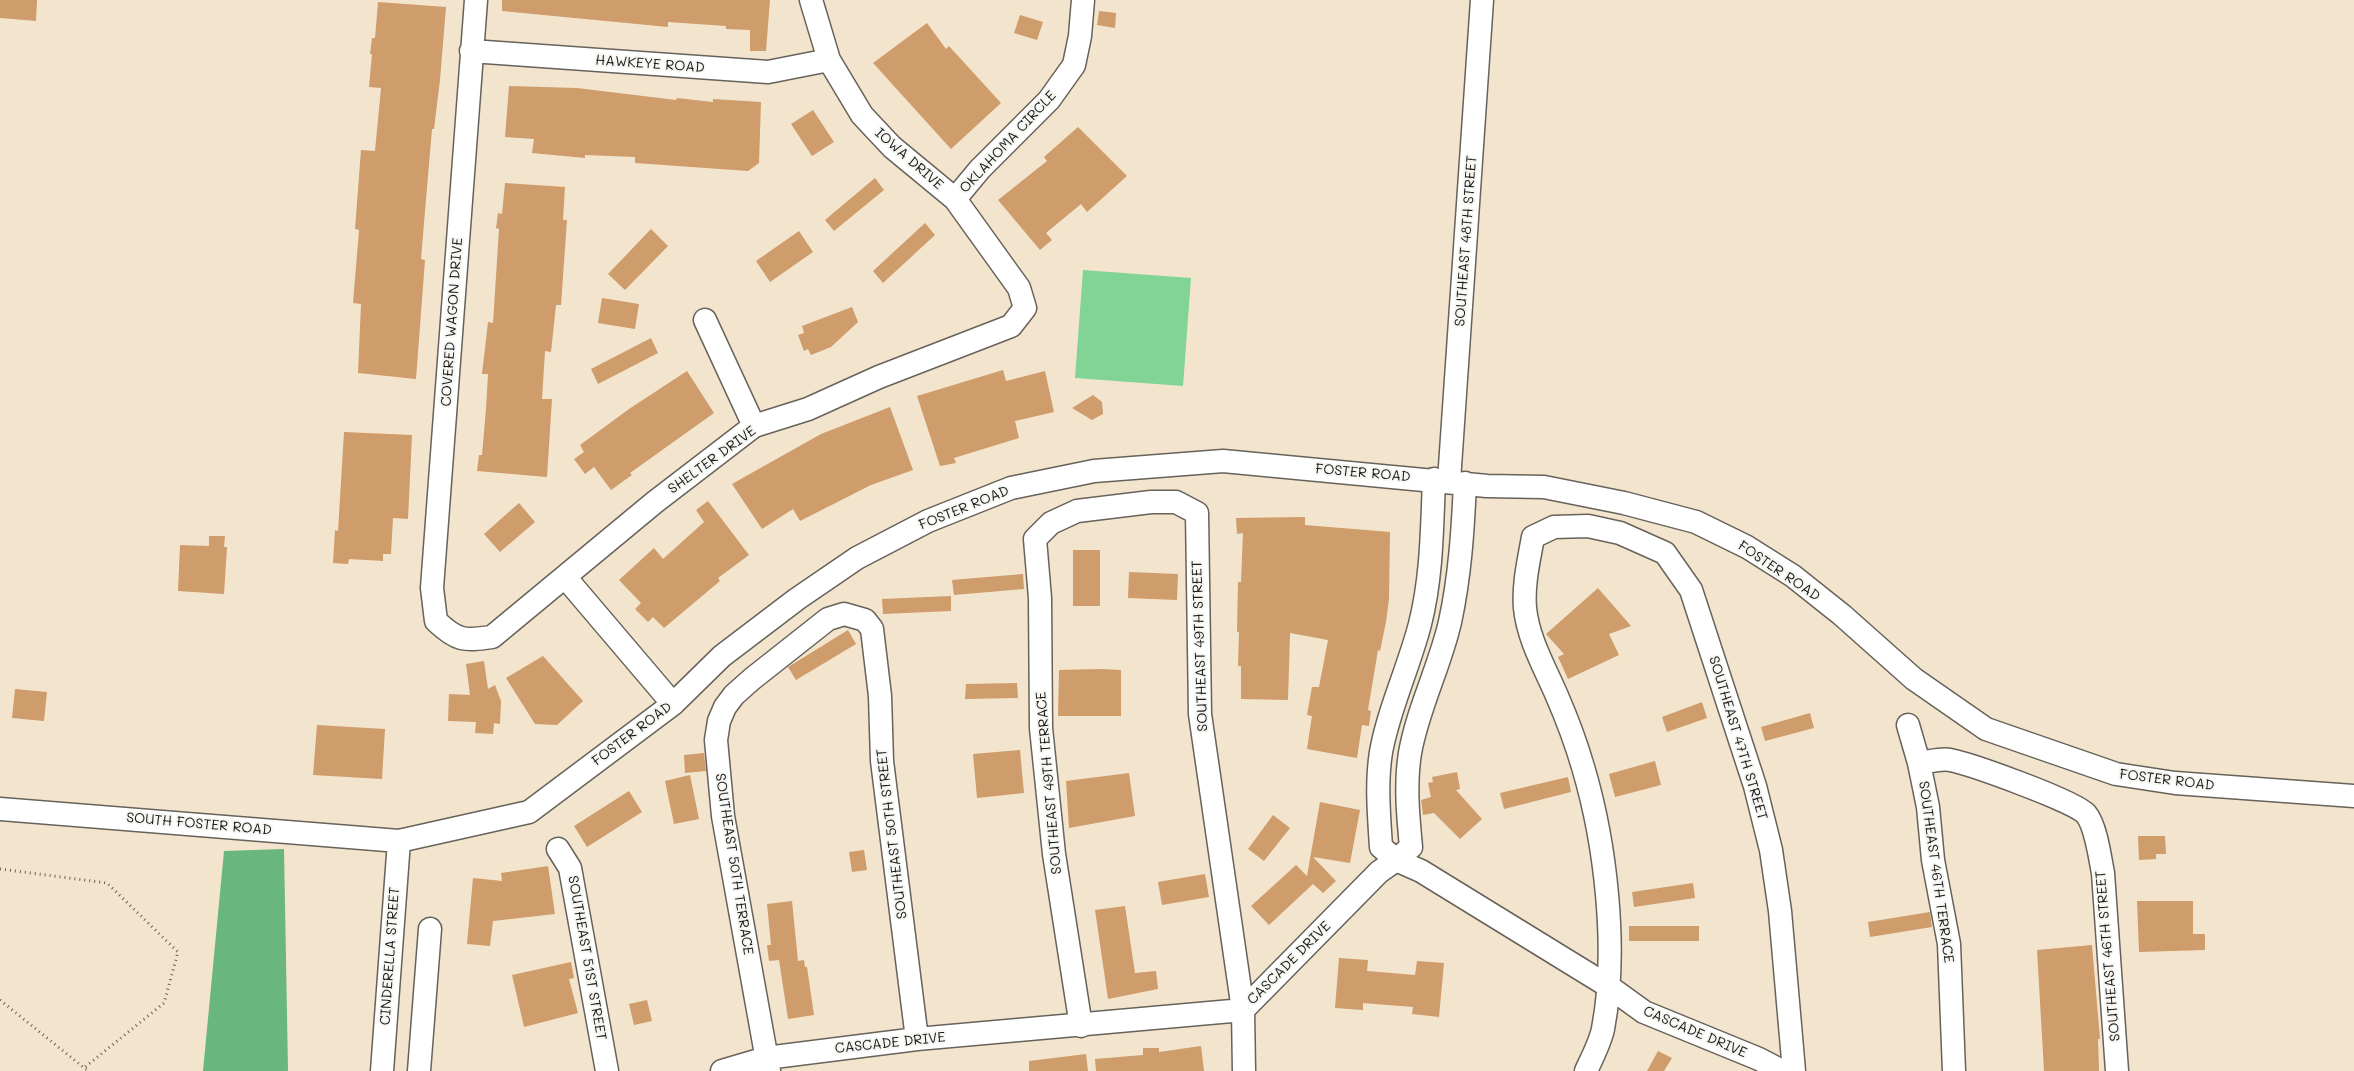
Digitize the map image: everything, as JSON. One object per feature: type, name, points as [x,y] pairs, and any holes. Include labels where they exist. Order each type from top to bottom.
[{"type":"street","name":"COVERED WAGON DRIVE","points":[[452,636],[436,622],[432,588],[476,0]]},
{"type":"street","name":"IOWA DRIVE","points":[[811,0],[829,60],[862,116],[892,146],[956,199],[1019,288],[1025,308]]},
{"type":"street","name":"OKLAHOMA CIRCLE","points":[[956,199],[980,169],[1049,100],[1074,64],[1080,36],[1083,0]]},
{"type":"street","name":"SOUTHEAST 48TH STREET","points":[[1450,481],[1460,555],[1450,623],[1420,712],[1410,753],[1407,794],[1411,847],[1396,860],[1381,847],[1378,794],[1381,752],[1391,712],[1420,623],[1430,555],[1450,481],[1482,0]]},
{"type":"street","name":"HAWKEYE ROAD","points":[[471,51],[768,72],[829,60]]},
{"type":"street","name":"SHELTER DRIVE","points":[[452,636],[468,640],[492,637],[655,502],[754,426],[808,409],[879,378],[1011,326],[1025,308]]},
{"type":"street","points":[[705,320],[754,426]]},
{"type":"street","name":"FOSTER ROAD","points":[[399,841],[529,812],[673,704],[722,656],[797,599],[857,558],[928,521],[1011,488],[1094,471],[1223,461],[1450,481],[1544,487],[1624,503],[1696,522],[1747,547],[1793,576],[1842,615],[1914,678],[1986,729],[2116,774],[2175,783],[2354,796]]},
{"type":"street","name":"SOUTHEAST 49TH STREET","points":[[1035,539],[1051,523],[1078,511],[1151,502],[1176,502],[1197,513],[1200,714],[1242,1010]]},
{"type":"street","name":"SOUTHEAST 47TH STREET","points":[[1608,986],[1605,878],[1597,823],[1583,767],[1559,700],[1532,639],[1525,609],[1525,586],[1533,537],[1554,527],[1588,526],[1620,533],[1665,553],[1691,590],[1755,786],[1771,850],[1780,911],[1794,1071]]},
{"type":"street","name":"SOUTHEAST 49TH TERRACE","points":[[1035,539],[1040,598],[1041,728],[1054,854],[1081,1026]]},
{"type":"street","points":[[565,577],[673,704]]},
{"type":"street","name":"SOUTHEAST 50TH TERRACE","points":[[768,1064],[723,816],[716,740],[719,722],[725,707],[734,695],[828,620],[844,614],[856,616],[865,620],[872,630]]},
{"type":"street","name":"SOUTHEAST 50TH STREET","points":[[872,630],[880,696],[882,761],[917,1039]]},
{"type":"street","name":"SOUTHEAST 46TH TERRACE","points":[[1908,725],[1919,763],[1928,807],[1933,860],[1949,944],[1954,1071]]},
{"type":"street","name":"SOUTHEAST 46TH TERRACE","points":[[1919,763],[1948,759],[1989,772],[2072,804],[2086,815],[2097,842]]},
{"type":"street","name":"SOUTH FOSTER ROAD","points":[[0,810],[399,841]]},
{"type":"street","name":"CINDERELLA STREET","points":[[382,1071],[399,841]]},
{"type":"street","name":"SOUTHEAST 46TH STREET","points":[[2097,842],[2102,873],[2117,1071]]},
{"type":"street","name":"SOUTHEAST 51ST STREET","points":[[558,849],[570,868],[607,1071]]},
{"type":"street","name":"CASCADE DRIVE","points":[[722,1071],[917,1039],[1081,1026],[1242,1010],[1379,872],[1396,860],[1421,871],[1608,986],[1644,1012],[1759,1059],[1782,1071]]},
{"type":"street","points":[[419,1071],[430,929]]},
{"type":"street","points":[[1586,1071],[1602,1031],[1608,986]]},
{"type":"street","points":[[1242,1010],[1244,1071]]},
{"type":"path","points":[[0,869],[107,883],[178,952],[164,1003],[86,1070],[0,1000]]},
{"type":"green space","points":[[1083,270],[1191,278],[1183,386],[1075,378]]},
{"type":"green space","points":[[284,849],[288,1071],[203,1071],[224,851]]},
{"type":"building","points":[[0,0],[37,0],[36,21],[0,18]]},
{"type":"building","points":[[502,0],[770,0],[766,51],[750,51],[750,30],[726,29],[726,26],[668,22],[668,27],[502,11]]},
{"type":"building","points":[[378,2],[446,7],[440,80],[434,129],[432,129],[421,259],[425,260],[416,379],[358,373],[361,304],[353,303],[359,230],[355,229],[361,150],[375,151],[381,88],[369,87],[372,54],[370,54],[372,38],[375,38]]},
{"type":"building","points":[[1099,11],[1116,13],[1115,28],[1097,25]]},
{"type":"building","points":[[1020,15],[1043,22],[1037,40],[1014,33]]},
{"type":"building","points":[[927,23],[946,49],[949,46],[1001,103],[951,149],[873,63]]},
{"type":"building","points":[[509,86],[577,88],[676,100],[677,98],[713,102],[713,99],[761,102],[759,163],[748,171],[635,163],[635,157],[585,155],[585,158],[532,153],[534,139],[505,137]]},
{"type":"building","points":[[813,110],[834,142],[812,156],[791,124]]},
{"type":"building","points":[[1078,127],[1127,176],[1087,212],[1081,204],[1046,233],[1052,240],[1040,250],[998,200],[1047,161],[1044,157]]},
{"type":"building","points":[[875,178],[884,190],[834,231],[825,220]]},
{"type":"building","points":[[505,183],[565,187],[563,220],[567,220],[561,305],[556,305],[551,352],[545,351],[542,399],[552,399],[547,477],[477,471],[479,455],[482,455],[488,374],[482,374],[488,322],[493,323],[499,229],[496,228],[498,213],[502,214]]},
{"type":"building","points":[[925,223],[935,235],[883,283],[873,271]]},
{"type":"building","points":[[651,229],[668,246],[625,290],[608,274]]},
{"type":"building","points":[[799,231],[813,252],[770,282],[756,261]]},
{"type":"building","points":[[602,298],[639,304],[635,329],[598,323]]},
{"type":"building","points":[[852,307],[858,322],[831,347],[811,355],[808,349],[804,351],[798,335],[804,333],[802,326]]},
{"type":"building","points":[[651,338],[658,353],[598,384],[591,369]]},
{"type":"building","points":[[1003,370],[1006,381],[1045,371],[1054,412],[1015,421],[1019,438],[954,458],[956,463],[940,466],[917,396]]},
{"type":"building","points":[[687,371],[714,413],[630,473],[632,475],[611,490],[594,467],[585,474],[574,459],[584,452],[580,445],[629,409]]},
{"type":"building","points":[[1093,395],[1102,402],[1103,414],[1092,420],[1072,408]]},
{"type":"building","points":[[890,407],[913,470],[871,485],[800,521],[793,509],[762,529],[732,484],[821,434]]},
{"type":"building","points":[[344,432],[412,435],[408,519],[393,518],[391,554],[383,554],[383,561],[349,559],[348,564],[333,563],[335,530],[338,531]]},
{"type":"building","points":[[708,501],[749,555],[718,578],[720,581],[664,628],[653,617],[648,622],[635,609],[641,603],[619,580],[654,548],[663,559],[704,522],[696,510]]},
{"type":"building","points":[[519,503],[535,522],[500,552],[484,534]]},
{"type":"building","points":[[1305,517],[1305,525],[1390,532],[1389,599],[1386,622],[1380,651],[1378,650],[1368,710],[1371,711],[1369,726],[1362,725],[1357,758],[1307,749],[1312,716],[1307,715],[1312,687],[1319,687],[1328,640],[1290,633],[1288,700],[1241,699],[1241,666],[1238,666],[1239,632],[1237,632],[1238,582],[1241,582],[1243,533],[1237,534],[1236,518]]},
{"type":"building","points":[[209,536],[225,536],[224,547],[227,547],[224,594],[178,591],[180,545],[209,546]]},
{"type":"building","points":[[1073,550],[1100,550],[1100,606],[1073,606]]},
{"type":"building","points":[[1129,572],[1178,574],[1177,600],[1128,598]]},
{"type":"building","points":[[1023,574],[1024,589],[954,595],[952,580]]},
{"type":"building","points":[[1598,588],[1631,626],[1609,634],[1619,655],[1568,679],[1558,657],[1564,654],[1546,634]]},
{"type":"building","points":[[951,596],[951,611],[883,614],[882,599]]},
{"type":"building","points":[[848,630],[856,644],[796,680],[788,667]]},
{"type":"building","points":[[543,656],[583,701],[557,725],[535,724],[506,678]]},
{"type":"building","points":[[484,661],[488,689],[495,685],[501,701],[500,724],[494,723],[493,734],[475,733],[476,722],[448,721],[449,694],[470,695],[466,664]]},
{"type":"building","points":[[1059,670],[1121,670],[1121,716],[1058,716]]},
{"type":"building","points":[[1017,683],[1018,698],[965,699],[966,684]]},
{"type":"building","points":[[15,689],[47,692],[44,721],[12,718]]},
{"type":"building","points":[[1702,702],[1707,718],[1667,732],[1662,717]]},
{"type":"building","points":[[1810,713],[1814,728],[1765,741],[1761,727]]},
{"type":"building","points":[[317,725],[385,729],[382,779],[313,775]]},
{"type":"building","points":[[1020,750],[1024,793],[977,798],[973,754]]},
{"type":"building","points":[[704,753],[706,771],[685,773],[684,755]]},
{"type":"building","points":[[1655,761],[1661,785],[1615,797],[1609,774]]},
{"type":"building","points":[[1457,772],[1460,789],[1456,790],[1482,819],[1460,839],[1434,813],[1423,815],[1421,800],[1431,797],[1428,783],[1433,782],[1432,777]]},
{"type":"building","points":[[1129,773],[1135,816],[1069,828],[1066,781]]},
{"type":"building","points":[[690,775],[699,819],[674,824],[665,781]]},
{"type":"building","points":[[1568,777],[1571,792],[1504,809],[1500,793]]},
{"type":"building","points":[[629,791],[642,812],[587,847],[574,826]]},
{"type":"building","points":[[1320,802],[1360,810],[1350,863],[1313,857],[1336,881],[1323,893],[1313,884],[1269,925],[1251,906],[1296,865],[1307,876]]},
{"type":"building","points":[[1273,815],[1290,828],[1264,861],[1248,849]]},
{"type":"building","points":[[2138,836],[2165,836],[2166,854],[2156,854],[2156,859],[2139,860]]},
{"type":"building","points":[[864,850],[867,870],[852,872],[849,852]]},
{"type":"building","points":[[548,866],[555,914],[493,921],[490,946],[467,944],[473,878],[502,881],[501,873]]},
{"type":"building","points":[[1205,874],[1209,897],[1162,905],[1158,882]]},
{"type":"building","points":[[1693,883],[1695,898],[1634,907],[1632,892]]},
{"type":"building","points":[[792,901],[798,961],[804,960],[805,967],[807,967],[814,1015],[788,1019],[779,960],[769,961],[767,945],[771,945],[767,904]]},
{"type":"building","points":[[2137,901],[2193,901],[2193,934],[2205,934],[2205,950],[2139,952]]},
{"type":"building","points":[[1125,906],[1135,973],[1156,971],[1158,989],[1108,999],[1095,910]]},
{"type":"building","points":[[1930,912],[1932,927],[1870,937],[1868,922]]},
{"type":"building","points":[[1629,926],[1699,926],[1699,941],[1629,941]]},
{"type":"building","points":[[2092,945],[2100,1039],[2098,1039],[2099,1071],[2044,1071],[2037,950]]},
{"type":"building","points":[[1339,958],[1368,960],[1367,971],[1415,975],[1417,961],[1444,963],[1439,1017],[1412,1014],[1413,1007],[1363,1003],[1363,1010],[1335,1008]]},
{"type":"building","points":[[571,962],[574,978],[569,979],[578,1013],[524,1027],[512,975]]},
{"type":"building","points":[[647,1000],[652,1021],[634,1025],[629,1004]]},
{"type":"building","points":[[1201,1046],[1204,1071],[1096,1071],[1095,1059],[1143,1055],[1143,1048],[1159,1048],[1159,1052]]},
{"type":"building","points":[[1658,1051],[1672,1058],[1664,1071],[1647,1071]]},
{"type":"building","points":[[1086,1054],[1088,1071],[1029,1071],[1029,1061]]}]
